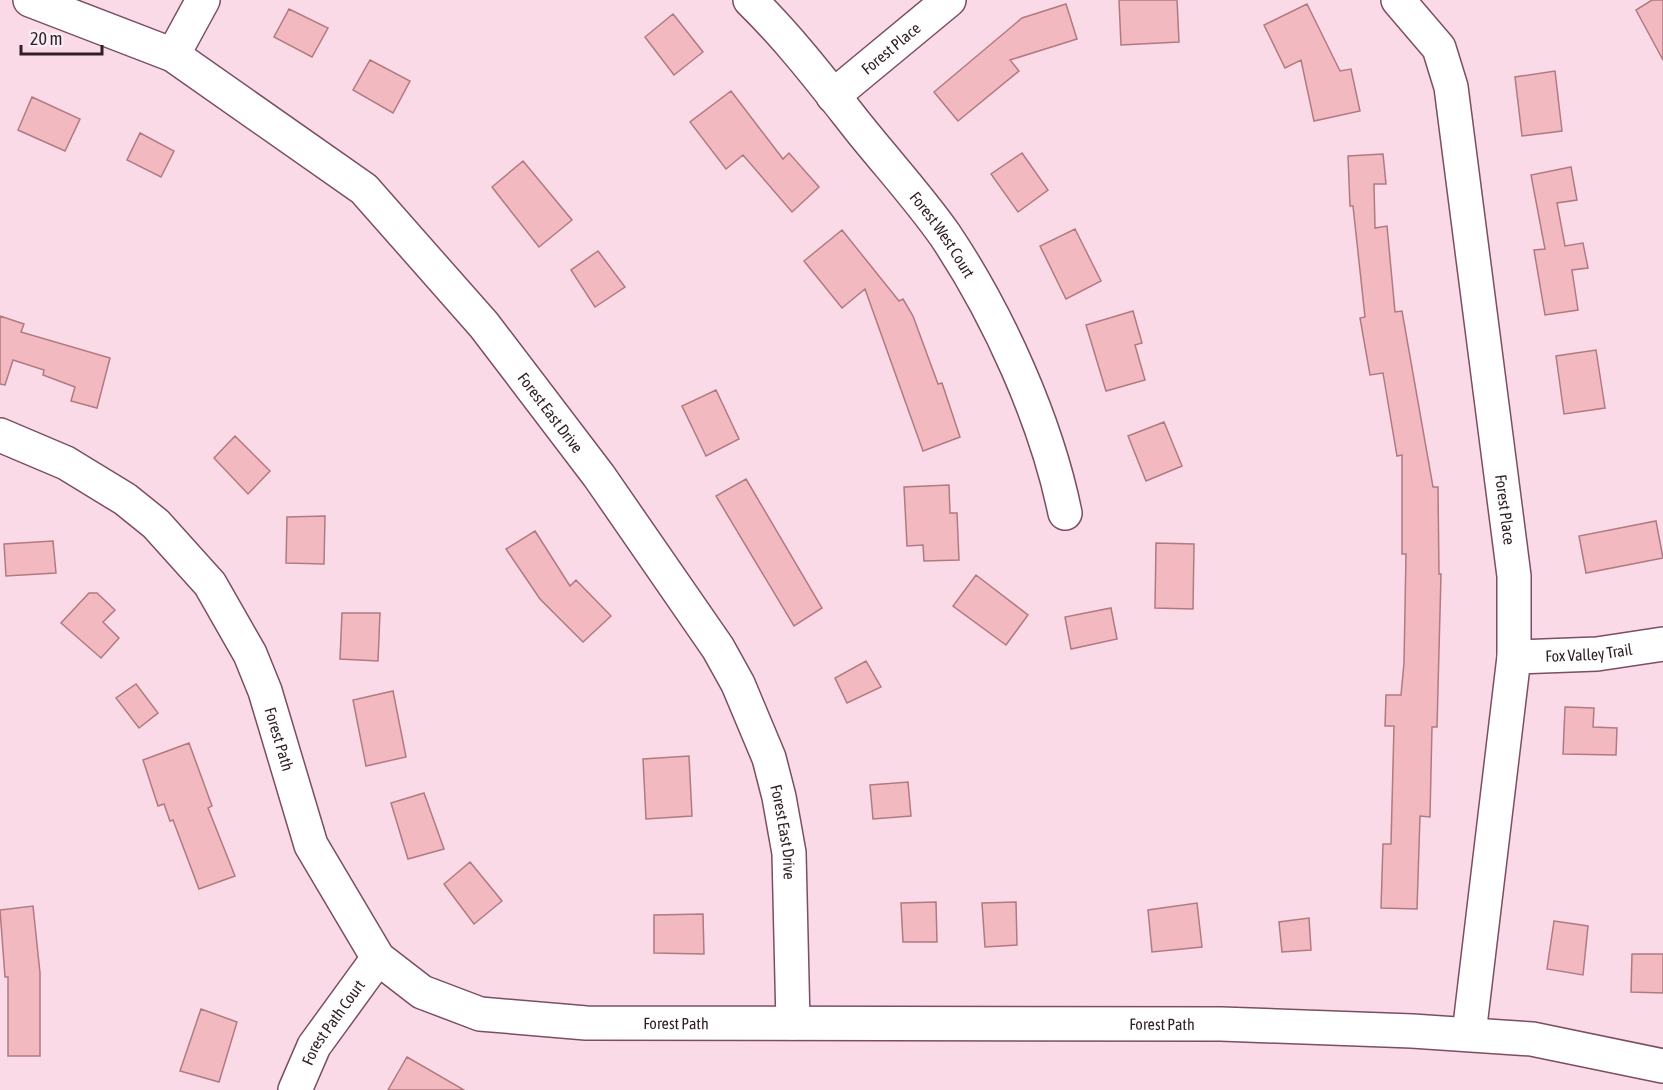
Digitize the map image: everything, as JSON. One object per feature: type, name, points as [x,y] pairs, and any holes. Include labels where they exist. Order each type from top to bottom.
[{"type":"street","name":"Forest East Drive","points":[[30,0],[173,55],[364,189],[484,325],[599,476],[718,648],[755,720],[779,797],[789,854],[793,1023]]},
{"type":"street","points":[[173,55],[203,0]]},
{"type":"street","name":"Forest West Court","points":[[750,0],[833,96],[944,235],[987,308],[1037,414],[1058,480],[1065,513]]},
{"type":"street","name":"Forest Place","points":[[833,96],[949,0]]},
{"type":"street","name":"Forest Place","points":[[1398,0],[1439,48],[1451,87],[1514,576],[1514,657],[1469,1034]]},
{"type":"street","name":"Forest Path","points":[[0,435],[66,463],[125,499],[163,531],[210,584],[232,618],[257,672],[310,845],[378,958],[422,992],[480,1014],[586,1023],[1221,1024],[1469,1034],[1532,1039],[1663,1066]]},
{"type":"street","name":"Fox Valley Trail","points":[[1514,657],[1597,654],[1663,644]]},
{"type":"street","name":"Forest Path Court","points":[[296,1090],[315,1046],[378,958]]},
{"type":"building","points":[[1119,0],[1177,0],[1179,42],[1121,45]]},
{"type":"building","points":[[1652,0],[1663,0],[1663,60],[1636,10]]},
{"type":"building","points":[[1066,4],[1077,39],[1010,60],[1019,71],[958,121],[934,92],[1022,18]]},
{"type":"building","points":[[1307,4],[1340,71],[1351,69],[1360,111],[1314,121],[1301,60],[1285,68],[1264,25]]},
{"type":"building","points":[[289,9],[328,28],[312,57],[274,37]]},
{"type":"building","points":[[673,14],[703,52],[674,75],[645,37]]},
{"type":"building","points":[[370,60],[410,81],[393,113],[353,90]]},
{"type":"building","points":[[1555,71],[1562,131],[1522,136],[1515,77]]},
{"type":"building","points":[[731,91],[783,159],[789,153],[819,187],[792,212],[743,155],[726,169],[690,122]]},
{"type":"building","points":[[32,97],[80,119],[65,151],[18,130]]},
{"type":"building","points":[[140,133],[174,151],[161,177],[127,160]]},
{"type":"building","points":[[1022,153],[1048,190],[1018,212],[991,174]]},
{"type":"building","points":[[1383,154],[1386,184],[1374,184],[1375,228],[1387,226],[1395,312],[1402,311],[1433,487],[1438,487],[1439,574],[1441,574],[1437,727],[1432,727],[1430,817],[1420,816],[1417,909],[1381,908],[1383,844],[1391,844],[1394,726],[1385,726],[1386,695],[1401,695],[1404,663],[1406,554],[1402,554],[1402,455],[1397,456],[1383,373],[1370,375],[1360,318],[1365,317],[1353,206],[1350,206],[1348,156]]},
{"type":"building","points":[[523,161],[572,220],[539,247],[492,187]]},
{"type":"building","points":[[1571,167],[1577,200],[1557,203],[1565,246],[1583,243],[1588,268],[1572,270],[1578,310],[1545,315],[1534,250],[1545,249],[1531,175]]},
{"type":"building","points":[[1075,229],[1101,281],[1066,299],[1040,246]]},
{"type":"building","points":[[842,230],[899,301],[903,299],[913,316],[938,384],[942,383],[960,437],[923,451],[865,289],[842,308],[804,261]]},
{"type":"building","points":[[598,251],[625,287],[595,307],[571,270]]},
{"type":"building","points":[[1133,311],[1142,343],[1135,345],[1145,380],[1106,391],[1086,325]]},
{"type":"building","points":[[0,316],[24,324],[21,332],[110,358],[97,408],[71,401],[75,387],[43,375],[44,370],[13,360],[5,385],[0,384]]},
{"type":"building","points":[[1596,350],[1605,408],[1564,414],[1556,356]]},
{"type":"building","points":[[716,390],[739,439],[706,456],[682,406]]},
{"type":"building","points":[[1164,422],[1182,466],[1146,481],[1128,436]]},
{"type":"building","points":[[235,436],[270,471],[248,494],[214,458]]},
{"type":"building","points":[[746,479],[822,608],[794,626],[716,496]]},
{"type":"building","points":[[949,485],[950,513],[957,513],[959,560],[924,561],[923,545],[907,546],[904,487]]},
{"type":"building","points":[[325,516],[324,564],[286,563],[287,517]]},
{"type":"building","points":[[1656,521],[1663,558],[1586,573],[1579,536]]},
{"type":"building","points":[[535,531],[570,586],[576,580],[611,616],[583,642],[540,599],[506,549]]},
{"type":"building","points":[[53,541],[56,573],[6,576],[4,544]]},
{"type":"building","points":[[1156,543],[1194,544],[1193,609],[1155,608]]},
{"type":"building","points":[[976,575],[1028,615],[1006,645],[953,606]]},
{"type":"building","points":[[89,593],[97,593],[115,610],[103,622],[119,638],[101,658],[61,623]]},
{"type":"building","points":[[1111,608],[1117,639],[1071,649],[1065,617]]},
{"type":"building","points":[[342,613],[380,613],[378,661],[340,659]]},
{"type":"building","points":[[866,661],[881,687],[847,703],[835,678]]},
{"type":"building","points":[[136,684],[158,713],[139,728],[116,698]]},
{"type":"building","points":[[393,691],[406,757],[366,766],[353,700]]},
{"type":"building","points":[[1565,707],[1594,708],[1593,727],[1617,728],[1616,755],[1563,754]]},
{"type":"building","points":[[189,743],[212,806],[208,808],[235,876],[199,889],[173,820],[170,821],[164,804],[158,806],[143,760]]},
{"type":"building","points":[[689,756],[692,816],[646,819],[643,759]]},
{"type":"building","points":[[908,782],[911,816],[873,819],[870,785]]},
{"type":"building","points":[[424,793],[444,849],[408,859],[391,803]]},
{"type":"building","points":[[470,862],[502,901],[474,924],[444,884]]},
{"type":"building","points":[[936,902],[937,942],[903,942],[901,903]]},
{"type":"building","points":[[1016,902],[1017,945],[985,947],[982,903]]},
{"type":"building","points":[[1197,903],[1202,947],[1152,952],[1148,910]]},
{"type":"building","points":[[33,906],[40,973],[40,1056],[8,1056],[8,977],[5,977],[0,910]]},
{"type":"building","points":[[703,914],[704,954],[654,953],[654,915]]},
{"type":"building","points":[[1309,918],[1311,950],[1282,952],[1279,922]]},
{"type":"building","points":[[1554,921],[1588,926],[1583,975],[1547,969]]},
{"type":"building","points":[[1632,954],[1663,954],[1663,993],[1631,992]]},
{"type":"building","points":[[201,1009],[237,1022],[219,1082],[180,1071]]},
{"type":"building","points":[[407,1057],[464,1090],[388,1090]]}]
